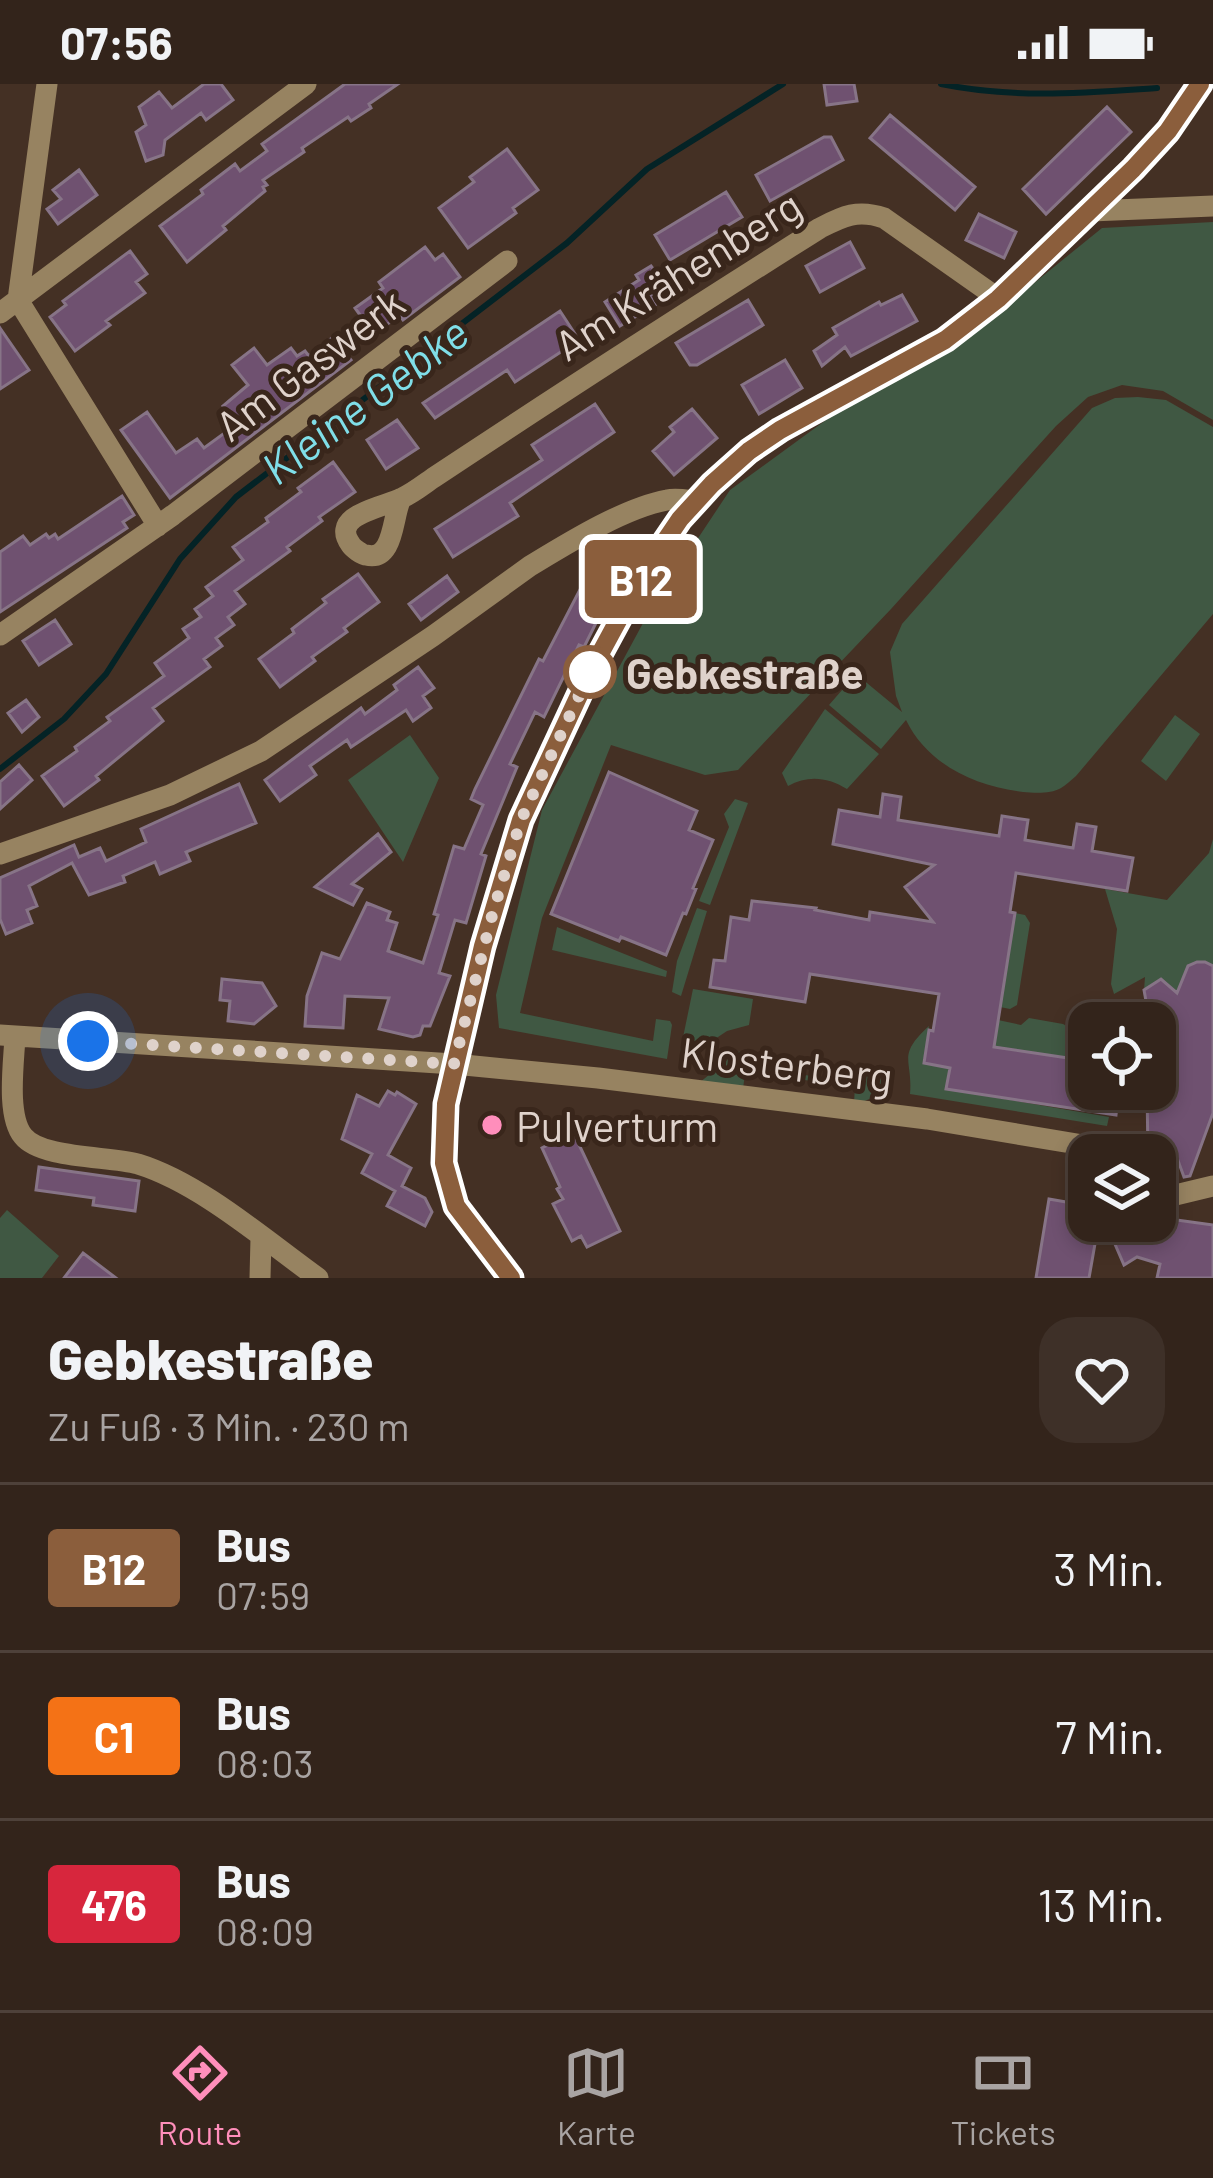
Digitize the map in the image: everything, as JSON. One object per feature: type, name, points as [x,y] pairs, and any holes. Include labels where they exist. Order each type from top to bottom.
[{"type":"street","points":[[47,84],[9,307],[158,526]]},
{"type":"street","points":[[9,307],[306,84]]},
{"type":"street","points":[[512,1278],[467,1224],[446,1177],[443,1127],[454,1064],[493,912],[532,794],[646,569],[695,501],[760,443],[934,347],[998,299],[1168,131],[1200,84]]},
{"type":"street","points":[[1091,211],[1213,206]]},
{"type":"street","name":"Am Krähenberg","points":[[400,500],[607,363],[847,214],[868,212],[884,218],[998,299]]},
{"type":"street","name":"Am Gaswerk","points":[[0,635],[158,526],[507,261]]},
{"type":"street","points":[[0,854],[170,795],[230,767],[300,727],[530,566],[575,540],[664,500],[695,501]]},
{"type":"street","points":[[7,1035],[14,1116],[23,1136],[38,1148],[136,1163],[183,1182],[318,1278]]},
{"type":"street","name":"Klosterberg","points":[[7,1035],[598,1078],[910,1117],[1068,1142]]},
{"type":"street","points":[[1176,1195],[1213,1186]]},
{"type":"street","points":[[260,1278],[261,1238]]},
{"type":"green space","points":[[1213,222],[1213,420],[1163,391],[1122,385],[1088,397],[738,770],[705,775],[611,745],[542,918],[520,1013],[653,1041],[656,1019],[670,1021],[667,1059],[499,1028],[496,995],[542,810],[649,612],[730,490],[852,401],[1007,305],[1102,228]]},
{"type":"green space","points":[[1115,398],[1166,400],[1213,427],[1213,614],[1076,776],[1048,792],[988,785],[940,761],[906,720],[881,749],[829,705],[856,674],[902,712],[890,652],[902,624],[1092,408]]},
{"type":"green space","points":[[825,709],[879,754],[847,789],[818,779],[788,786],[782,773]]},
{"type":"green space","points":[[1175,715],[1200,734],[1166,781],[1141,761]]},
{"type":"green space","points":[[410,735],[439,778],[403,862],[348,780]]},
{"type":"green space","points":[[735,799],[748,803],[710,905],[699,901],[729,827],[724,814]]},
{"type":"green space","points":[[1213,839],[1213,967],[1205,962],[1192,964],[1177,993],[1161,979],[1144,990],[1145,977],[1114,994],[1117,929],[1105,889],[1167,900],[1209,853]]},
{"type":"green space","points":[[697,908],[707,911],[681,996],[672,992],[677,961]]},
{"type":"green space","points":[[1015,913],[1025,915],[1030,923],[1017,1005],[1010,1009],[1000,1007]]},
{"type":"green space","points":[[557,927],[667,971],[666,977],[552,950]]},
{"type":"green space","points":[[693,989],[753,999],[749,1025],[727,1031],[688,1057],[680,1052]]},
{"type":"green space","points":[[1029,1018],[1068,1027],[1068,1058],[977,1044],[998,1020],[1021,1025]]},
{"type":"green space","points":[[929,1026],[923,1063],[949,1068],[946,1089],[1109,1117],[1107,1126],[910,1094],[909,1051]]},
{"type":"green space","points":[[747,1051],[746,1067],[856,1082],[858,1066],[876,1073],[881,1084],[874,1096],[854,1103],[855,1086],[745,1073],[743,1089],[699,1083],[737,1052]]},
{"type":"green space","points":[[7,1210],[59,1256],[42,1278],[0,1278],[0,1218]]},
{"type":"building","points":[[204,84],[221,84],[233,100],[206,120],[201,113],[165,140],[163,155],[146,161],[136,132],[146,125],[139,107],[159,92],[172,108]]},
{"type":"building","points":[[345,84],[398,84],[369,104],[371,108],[351,121],[348,117],[263,180],[265,191],[187,262],[160,226],[235,164],[240,171],[267,151],[262,144]]},
{"type":"building","points":[[824,84],[854,84],[857,101],[827,105]]},
{"type":"building","points":[[1107,107],[1131,132],[1046,214],[1023,189]]},
{"type":"building","points":[[890,115],[975,187],[955,210],[870,138]]},
{"type":"building","points":[[831,137],[843,160],[770,201],[756,175]]},
{"type":"building","points":[[507,149],[538,190],[513,208],[516,213],[468,248],[439,208]]},
{"type":"building","points":[[79,170],[97,195],[58,224],[47,209],[61,199],[53,190]]},
{"type":"building","points":[[726,192],[742,217],[670,260],[655,235]]},
{"type":"building","points":[[979,214],[1016,232],[1004,258],[966,240]]},
{"type":"building","points":[[850,242],[864,268],[820,292],[806,266]]},
{"type":"building","points":[[425,247],[435,260],[443,254],[460,277],[403,320],[400,316],[373,333],[355,308],[383,288],[379,282]]},
{"type":"building","points":[[130,251],[147,274],[136,282],[145,293],[75,351],[50,317],[66,305],[63,301]]},
{"type":"building","points":[[651,266],[666,286],[650,296],[655,305],[620,326],[605,302],[639,280],[636,275]]},
{"type":"building","points":[[902,295],[917,321],[851,356],[845,347],[822,366],[814,351],[837,335],[833,328],[879,302]]},
{"type":"building","points":[[748,300],[763,325],[690,365],[676,343]]},
{"type":"building","points":[[560,311],[579,340],[515,382],[507,370],[435,418],[423,403]]},
{"type":"building","points":[[0,328],[29,370],[0,389]]},
{"type":"building","points":[[333,337],[351,360],[170,498],[121,430],[147,412],[176,453],[197,439],[204,448],[237,424],[223,406],[248,385],[232,365],[254,348],[267,365],[291,348],[297,356],[305,351],[309,356]]},
{"type":"building","points":[[785,360],[802,388],[759,414],[742,385]]},
{"type":"building","points":[[595,404],[614,432],[510,503],[518,516],[453,557],[435,529],[542,460],[532,445]]},
{"type":"building","points":[[692,409],[717,438],[674,475],[653,451],[674,432],[670,427]]},
{"type":"building","points":[[397,420],[418,448],[386,469],[367,440]]},
{"type":"building","points":[[333,462],[355,492],[319,517],[322,521],[287,547],[290,551],[235,591],[245,604],[228,617],[234,625],[216,638],[222,646],[204,659],[210,667],[153,708],[163,721],[64,806],[42,776],[77,751],[75,747],[110,721],[107,717],[164,676],[155,663],[189,638],[183,629],[201,617],[195,609],[213,596],[206,587],[243,560],[233,547],[268,522],[266,518],[301,492],[298,488]]},
{"type":"building","points":[[122,496],[134,515],[123,522],[127,528],[0,612],[0,552],[23,536],[30,545],[46,534],[58,539]]},
{"type":"building","points":[[358,574],[379,602],[280,687],[259,659],[326,603],[323,599]]},
{"type":"building","points":[[447,576],[458,592],[421,620],[409,604]]},
{"type":"building","points":[[586,578],[612,591],[544,717],[535,712],[510,764],[517,767],[481,854],[486,856],[466,923],[455,920],[439,973],[450,976],[430,1026],[423,1026],[420,1035],[413,1037],[379,1029],[389,998],[345,996],[343,1028],[305,1026],[307,996],[322,953],[340,959],[367,903],[390,912],[387,920],[397,923],[388,951],[423,963],[454,846],[464,849],[483,805],[471,799],[475,789],[539,659],[543,661]]},
{"type":"building","points":[[55,620],[71,644],[39,665],[23,641]]},
{"type":"building","points":[[418,667],[434,688],[423,696],[431,708],[413,721],[406,710],[351,747],[347,740],[310,766],[316,775],[280,801],[265,780],[361,708],[365,714]]},
{"type":"building","points":[[26,700],[39,717],[22,732],[8,713]]},
{"type":"building","points":[[19,765],[32,780],[0,809],[0,782]]},
{"type":"building","points":[[609,772],[697,811],[689,830],[713,840],[666,955],[551,914]]},
{"type":"building","points":[[239,784],[256,823],[186,852],[190,861],[160,874],[155,862],[123,876],[125,882],[89,895],[72,863],[29,886],[37,906],[27,910],[32,923],[6,934],[0,919],[0,878],[74,845],[79,857],[100,848],[106,861],[146,842],[141,829]]},
{"type":"building","points":[[883,794],[901,797],[898,820],[999,836],[1002,816],[1028,820],[1025,840],[1073,848],[1077,824],[1096,827],[1092,851],[1133,858],[1127,891],[1016,873],[1010,912],[1015,913],[994,1047],[1068,1058],[1068,1108],[946,1089],[950,1068],[924,1063],[939,994],[810,974],[805,1002],[710,987],[714,960],[725,961],[731,917],[749,920],[752,901],[869,920],[870,912],[933,922],[905,887],[934,865],[833,844],[839,810],[880,817]]},
{"type":"building","points":[[378,834],[391,852],[352,884],[362,889],[353,905],[315,887]]},
{"type":"building","points":[[1205,962],[1213,966],[1213,1113],[1190,1176],[1184,1177],[1176,1155],[1176,1134],[1148,1134],[1147,1110],[1176,1110],[1176,1002],[1145,1002],[1144,990],[1161,979],[1177,993],[1188,966]]},
{"type":"building","points":[[222,979],[262,983],[276,1006],[254,1024],[228,1021],[230,1001],[220,1000]]},
{"type":"building","points":[[388,1091],[416,1104],[388,1155],[411,1168],[402,1186],[425,1198],[432,1212],[425,1226],[387,1206],[395,1191],[362,1173],[372,1154],[342,1139],[357,1095],[379,1106]]},
{"type":"building","points":[[573,1132],[620,1231],[587,1247],[581,1236],[572,1241],[553,1204],[563,1199],[542,1148]]},
{"type":"building","points":[[39,1167],[139,1181],[135,1211],[93,1205],[94,1198],[36,1190]]},
{"type":"building","points":[[1049,1199],[1068,1202],[1068,1242],[1095,1242],[1089,1278],[1036,1278]]},
{"type":"building","points":[[1176,1220],[1213,1225],[1213,1278],[1157,1278],[1160,1264],[1137,1257],[1124,1265],[1114,1242],[1176,1242]]},
{"type":"building","points":[[83,1253],[116,1278],[64,1278]]},
{"type":"waterway","name":"Kleine Gebke","points":[[0,769],[64,719],[106,674],[180,559],[236,497],[567,243],[647,169],[783,84]]},
{"type":"waterway","name":"Kleine Gebke","points":[[941,84],[1022,93],[1157,88]]},
{"type":"bus line","name":"B12","points":[[511,1278],[456,1206],[444,1163],[446,1104],[483,946],[521,820],[588,676],[646,569],[680,519],[749,451],[945,340],[998,299],[1120,184],[1168,131],[1200,84]]},
{"type":"place","name":"Gebkestraße","points":[[590,672]]},
{"type":"place","name":"Pulverturm","points":[[492,1125]]},
{"type":"route","points":[[88,1041],[454,1064],[521,820],[590,672]]}]
